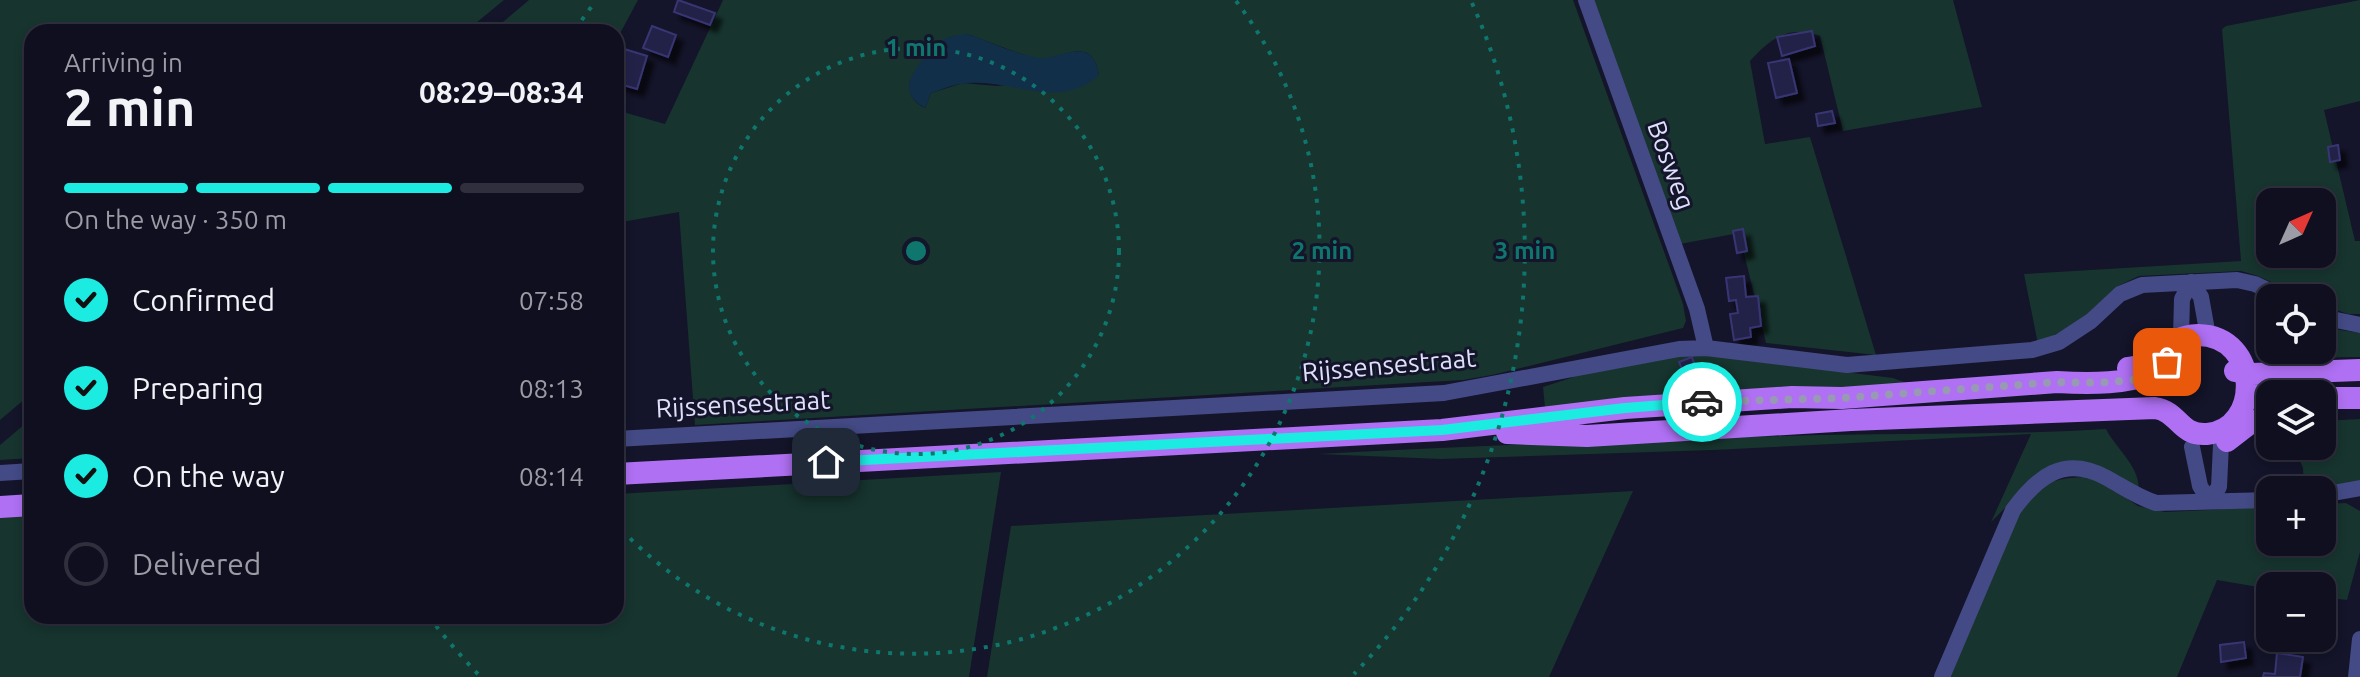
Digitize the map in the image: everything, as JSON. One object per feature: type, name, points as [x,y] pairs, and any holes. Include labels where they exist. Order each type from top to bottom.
[{"type":"main road","points":[[2057,382],[2080,373],[2134,368],[2162,347],[2181,345],[2208,336],[2226,344],[2244,368],[2253,416],[2221,437],[2192,447],[2170,433],[2157,415],[2154,391],[2159,372],[2181,345]]},
{"type":"main road","points":[[2181,345],[2214,352],[2234,371],[2244,368],[2356,370]]},
{"type":"main road","points":[[624,474],[1442,430],[1639,407],[2118,381],[2159,372]]},
{"type":"main road","points":[[2336,398],[2356,399]]},
{"type":"main road","points":[[2336,406],[2356,399]]},
{"type":"main road","points":[[1442,430],[1587,436],[2052,412],[2157,415],[2167,410],[2181,426],[2198,434],[2214,433],[2221,437]]},
{"type":"main road","points":[[0,507],[24,506]]},
{"type":"street","name":"Bosweg","points":[[1586,0],[1697,309],[1706,348]]},
{"type":"street","name":"Rijssensestraat","points":[[624,439],[1444,393],[1679,349],[1706,348],[1847,365],[2032,350],[2059,342],[2091,321],[2120,294],[2142,285],[2247,281],[2256,285]]},
{"type":"street","points":[[2181,345],[2182,299],[2191,282],[2201,297],[2208,336]]},
{"type":"street","points":[[2336,322],[2360,325]]},
{"type":"street","points":[[2209,501],[2219,487],[2221,437]]},
{"type":"street","points":[[2192,447],[2200,486],[2209,501]]},
{"type":"street","points":[[1942,677],[2013,510],[2028,489],[2050,473],[2067,468],[2084,469],[2103,475],[2141,498],[2156,503],[2256,500]]},
{"type":"street","points":[[0,473],[24,472]]},
{"type":"street","points":[[2336,492],[2360,488]]},
{"type":"street","points":[[2356,677],[2360,639]]},
{"type":"green space","points":[[0,0],[504,0],[475,24],[24,24],[24,400],[0,420]]},
{"type":"green space","points":[[529,0],[638,0],[624,26],[500,24]]},
{"type":"green space","points":[[723,0],[1573,0],[1683,304],[1686,321],[1683,328],[1463,380],[695,425],[679,212],[624,222],[624,112],[665,124]],"holes":[[[967,34],[1042,59],[1083,52],[1090,55],[1099,75],[997,86],[963,83],[931,93],[925,108],[912,97],[910,81]]]},
{"type":"green space","points":[[1592,0],[1953,0],[1982,107],[1843,131],[1820,36],[1789,33],[1773,40],[1750,61],[1765,144],[1810,137],[1876,355],[1766,343],[1739,233],[1680,244]]},
{"type":"green space","points":[[2360,0],[2360,101],[2324,110],[2355,241],[2360,241],[2360,314],[2336,310],[2336,284],[2275,284],[2241,271],[2139,276],[2118,286],[2082,320],[2038,344],[2024,274],[2241,261],[2222,29]]},
{"type":"green space","points":[[2336,329],[2360,333],[2360,357],[2336,357]]},
{"type":"green space","points":[[1684,352],[1893,378],[1912,385],[1545,408],[1543,387],[1598,369]]},
{"type":"green space","points":[[2360,419],[2360,484],[2336,488],[2336,476],[2303,476],[2300,460],[2336,460],[2336,420]]},
{"type":"green space","points":[[24,425],[24,458],[0,460],[0,445]]},
{"type":"green space","points":[[2106,429],[2133,467],[2138,493],[2083,465],[2028,485],[1991,522],[2031,434],[1713,450],[1441,459],[1318,454],[1695,438]]},
{"type":"green space","points":[[1001,472],[969,677],[0,677],[0,517],[24,516],[24,624],[624,624],[624,494]]},
{"type":"green space","points":[[2083,477],[2106,484],[2138,506],[2165,512],[2256,508],[2256,556],[2336,556],[2336,503],[2346,503],[2360,511],[2360,552],[2347,600],[2336,599],[2336,572],[2256,572],[2256,587],[2217,580],[2177,677],[1950,677],[2018,511],[2046,485],[2061,479]]},
{"type":"green space","points":[[1633,491],[1549,677],[987,677],[1011,526]]},
{"type":"water","points":[[967,34],[1039,58],[1082,52],[1095,62],[1099,75],[1083,86],[1066,91],[1032,91],[979,83],[957,85],[931,93],[925,108],[914,100],[909,88],[916,69],[942,40]]},
{"type":"building","points":[[678,0],[715,13],[710,25],[674,12]]},
{"type":"building","points":[[652,26],[676,35],[668,57],[643,48]]},
{"type":"building","points":[[1812,31],[1815,46],[1782,56],[1777,37]]},
{"type":"building","points":[[624,49],[647,56],[637,89],[624,85]]},
{"type":"building","points":[[1789,59],[1797,93],[1776,98],[1768,63]]},
{"type":"building","points":[[1832,111],[1835,123],[1818,126],[1816,114]]},
{"type":"building","points":[[2338,145],[2340,160],[2330,162],[2328,147]]},
{"type":"building","points":[[1743,229],[1747,251],[1737,253],[1733,231]]},
{"type":"building","points":[[1744,276],[1746,297],[1758,296],[1761,326],[1750,328],[1751,337],[1734,340],[1730,314],[1738,313],[1736,300],[1729,301],[1726,278]]},
{"type":"building","points":[[1692,357],[1696,370],[1684,374],[1679,362]]},
{"type":"building","points":[[2244,642],[2246,658],[2221,662],[2220,645]]},
{"type":"building","points":[[2277,653],[2303,657],[2300,677],[2263,677],[2264,673],[2275,674]]},
{"type":"way so far","points":[[1702,402],[1792,397],[1842,398],[2057,382],[2118,381],[2159,372],[2167,362]]},
{"type":"route","points":[[826,462],[1442,430],[1702,402]]}]
